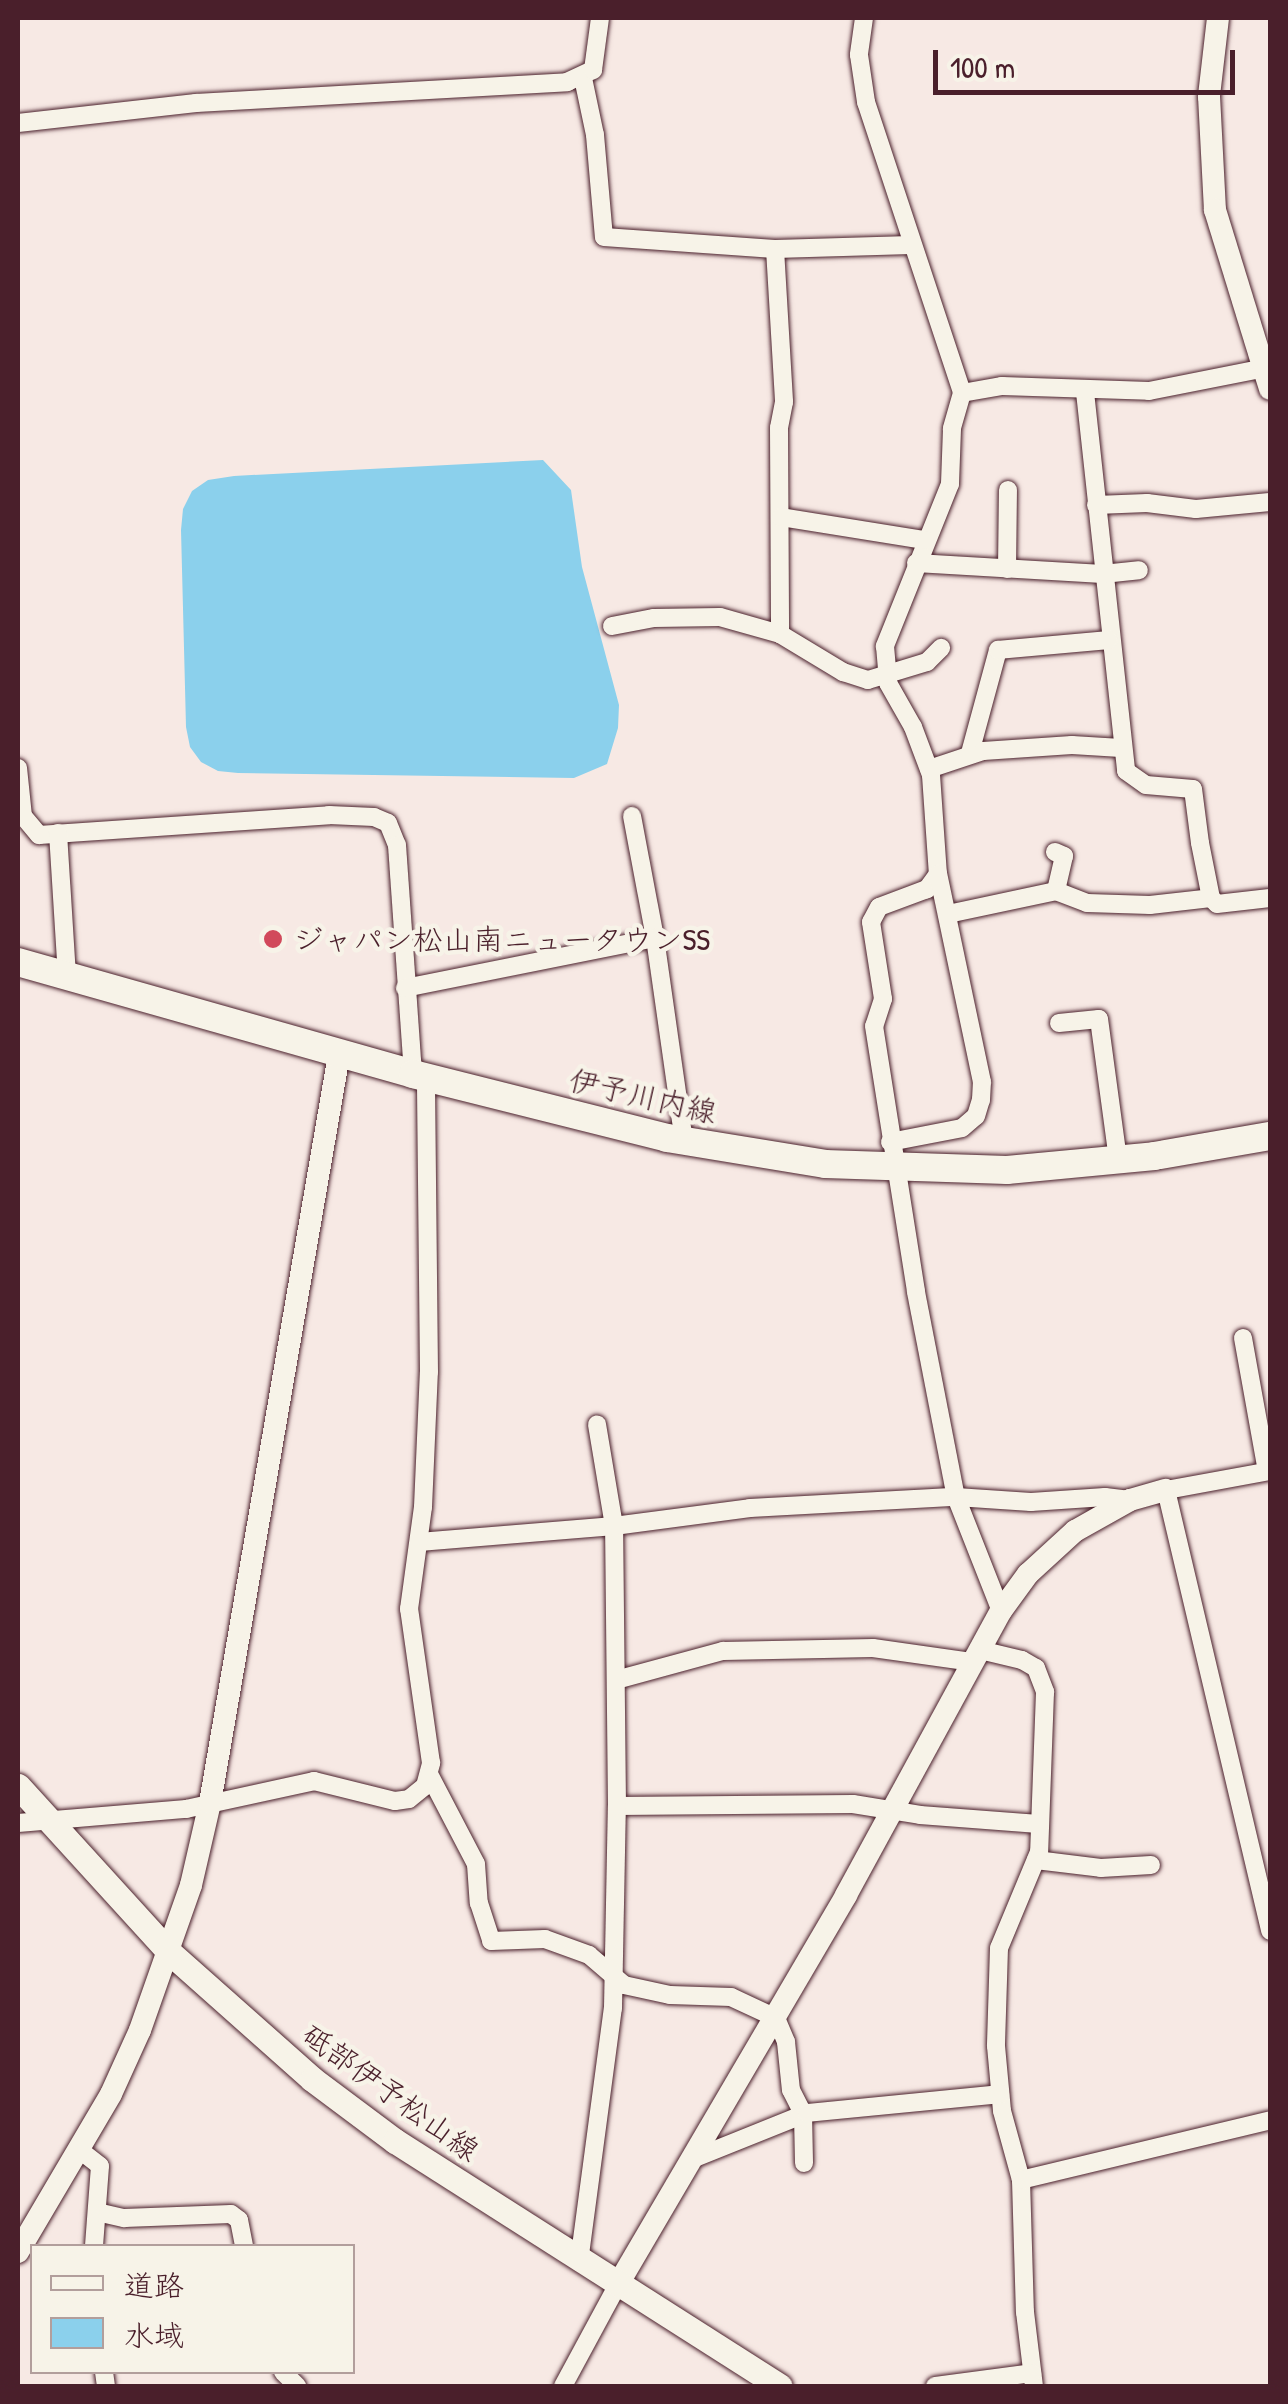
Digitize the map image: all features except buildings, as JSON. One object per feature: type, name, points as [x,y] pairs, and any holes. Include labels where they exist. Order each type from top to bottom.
[{"type":"main road","name":"伊予川内線","points":[[18,962],[420,1076],[684,1140],[825,1164],[892,1155],[1007,1170],[1118,1160],[1270,1136]]},
{"type":"main road","name":"砥部伊予松山線","points":[[18,1786],[48,1824],[168,1950],[312,2079],[395,2141],[779,2386]]},
{"type":"street","points":[[600,18],[596,60],[583,78],[596,135],[604,237],[775,249],[911,245]]},
{"type":"street","points":[[864,18],[860,76],[911,245],[962,394],[952,429],[950,484],[885,646],[886,677],[930,769],[938,874],[982,1082],[976,1116],[962,1128],[892,1155]]},
{"type":"street","points":[[962,394],[1002,386],[1149,392],[1268,375],[1215,210],[1209,96],[1218,18]]},
{"type":"street","points":[[18,123],[196,104],[583,78]]},
{"type":"street","points":[[775,249],[784,402],[779,428],[780,634]]},
{"type":"street","points":[[1084,392],[1126,771],[1135,781],[1193,789],[1211,898],[1217,904],[1270,898]]},
{"type":"street","points":[[1007,569],[1008,490]]},
{"type":"street","points":[[1096,504],[1147,502],[1196,509],[1270,502]]},
{"type":"street","points":[[782,517],[925,540]]},
{"type":"street","points":[[916,563],[1103,574],[1138,570]]},
{"type":"street","points":[[612,626],[720,617],[780,634],[858,678],[886,677],[927,662],[941,648]]},
{"type":"street","points":[[970,753],[998,650],[1109,640]]},
{"type":"street","points":[[930,769],[970,753],[1072,745],[1121,748]]},
{"type":"street","points":[[18,768],[23,816],[29,828],[40,835],[328,816],[374,817],[388,824],[398,845],[404,988],[420,1076],[429,1372],[410,1625],[430,1776],[476,1864],[479,1903],[490,1941],[545,1938],[589,1955],[612,1978],[670,1995],[732,1997],[776,2018],[786,2042],[791,2090],[803,2114],[804,2164]]},
{"type":"street","points":[[632,816],[684,1140]]},
{"type":"street","points":[[58,833],[66,975]]},
{"type":"street","points":[[1054,852],[1064,856],[1056,891]]},
{"type":"street","points":[[938,874],[926,889],[879,907],[871,922],[883,999],[874,1026],[892,1155],[956,1497],[1001,1611]]},
{"type":"street","points":[[948,914],[1056,891],[1087,903],[1121,905],[1211,898]]},
{"type":"street","points":[[404,988],[654,938]]},
{"type":"street","points":[[1059,1023],[1099,1019],[1118,1160]]},
{"type":"street","points":[[18,2252],[81,2150],[140,2030],[191,1884],[210,1803],[340,1055]]},
{"type":"street","points":[[563,2386],[617,2286],[776,2018],[1001,1611],[1028,1574],[1075,1530],[1130,1500],[1268,1471],[1243,1338]]},
{"type":"street","points":[[580,2262],[600,2127],[612,1978],[617,1806],[614,1526],[597,1424]]},
{"type":"street","points":[[1166,1490],[1270,1931]]},
{"type":"street","points":[[419,1542],[614,1526],[750,1508],[956,1497],[1016,1502],[1105,1496],[1130,1500]]},
{"type":"street","points":[[616,1680],[723,1651],[874,1648],[1022,1660],[1043,1679],[1036,1860],[999,1948],[996,2046],[1000,2094],[1021,2180],[1033,2380],[935,2386]]},
{"type":"street","points":[[18,1823],[48,1824],[210,1803],[314,1781],[352,1787],[382,1799],[409,1799],[430,1776]]},
{"type":"street","points":[[617,1806],[853,1804],[1039,1824]]},
{"type":"street","points":[[1036,1860],[1101,1868],[1151,1865]]},
{"type":"street","points":[[696,2158],[803,2114],[1000,2094]]},
{"type":"street","points":[[1021,2180],[1270,2120]]},
{"type":"street","points":[[81,2150],[100,2166],[94,2244]]},
{"type":"street","points":[[96,2212],[124,2218],[231,2214],[239,2220],[244,2244]]},
{"type":"water","points":[[543,460],[571,490],[582,567],[619,705],[618,728],[607,764],[574,778],[238,773],[218,771],[201,762],[190,747],[186,727],[181,530],[183,509],[192,491],[208,480],[234,476]]},
{"type":"place","name":"ジャパン松山南ニュータウンSS","points":[[273,939]]}]
